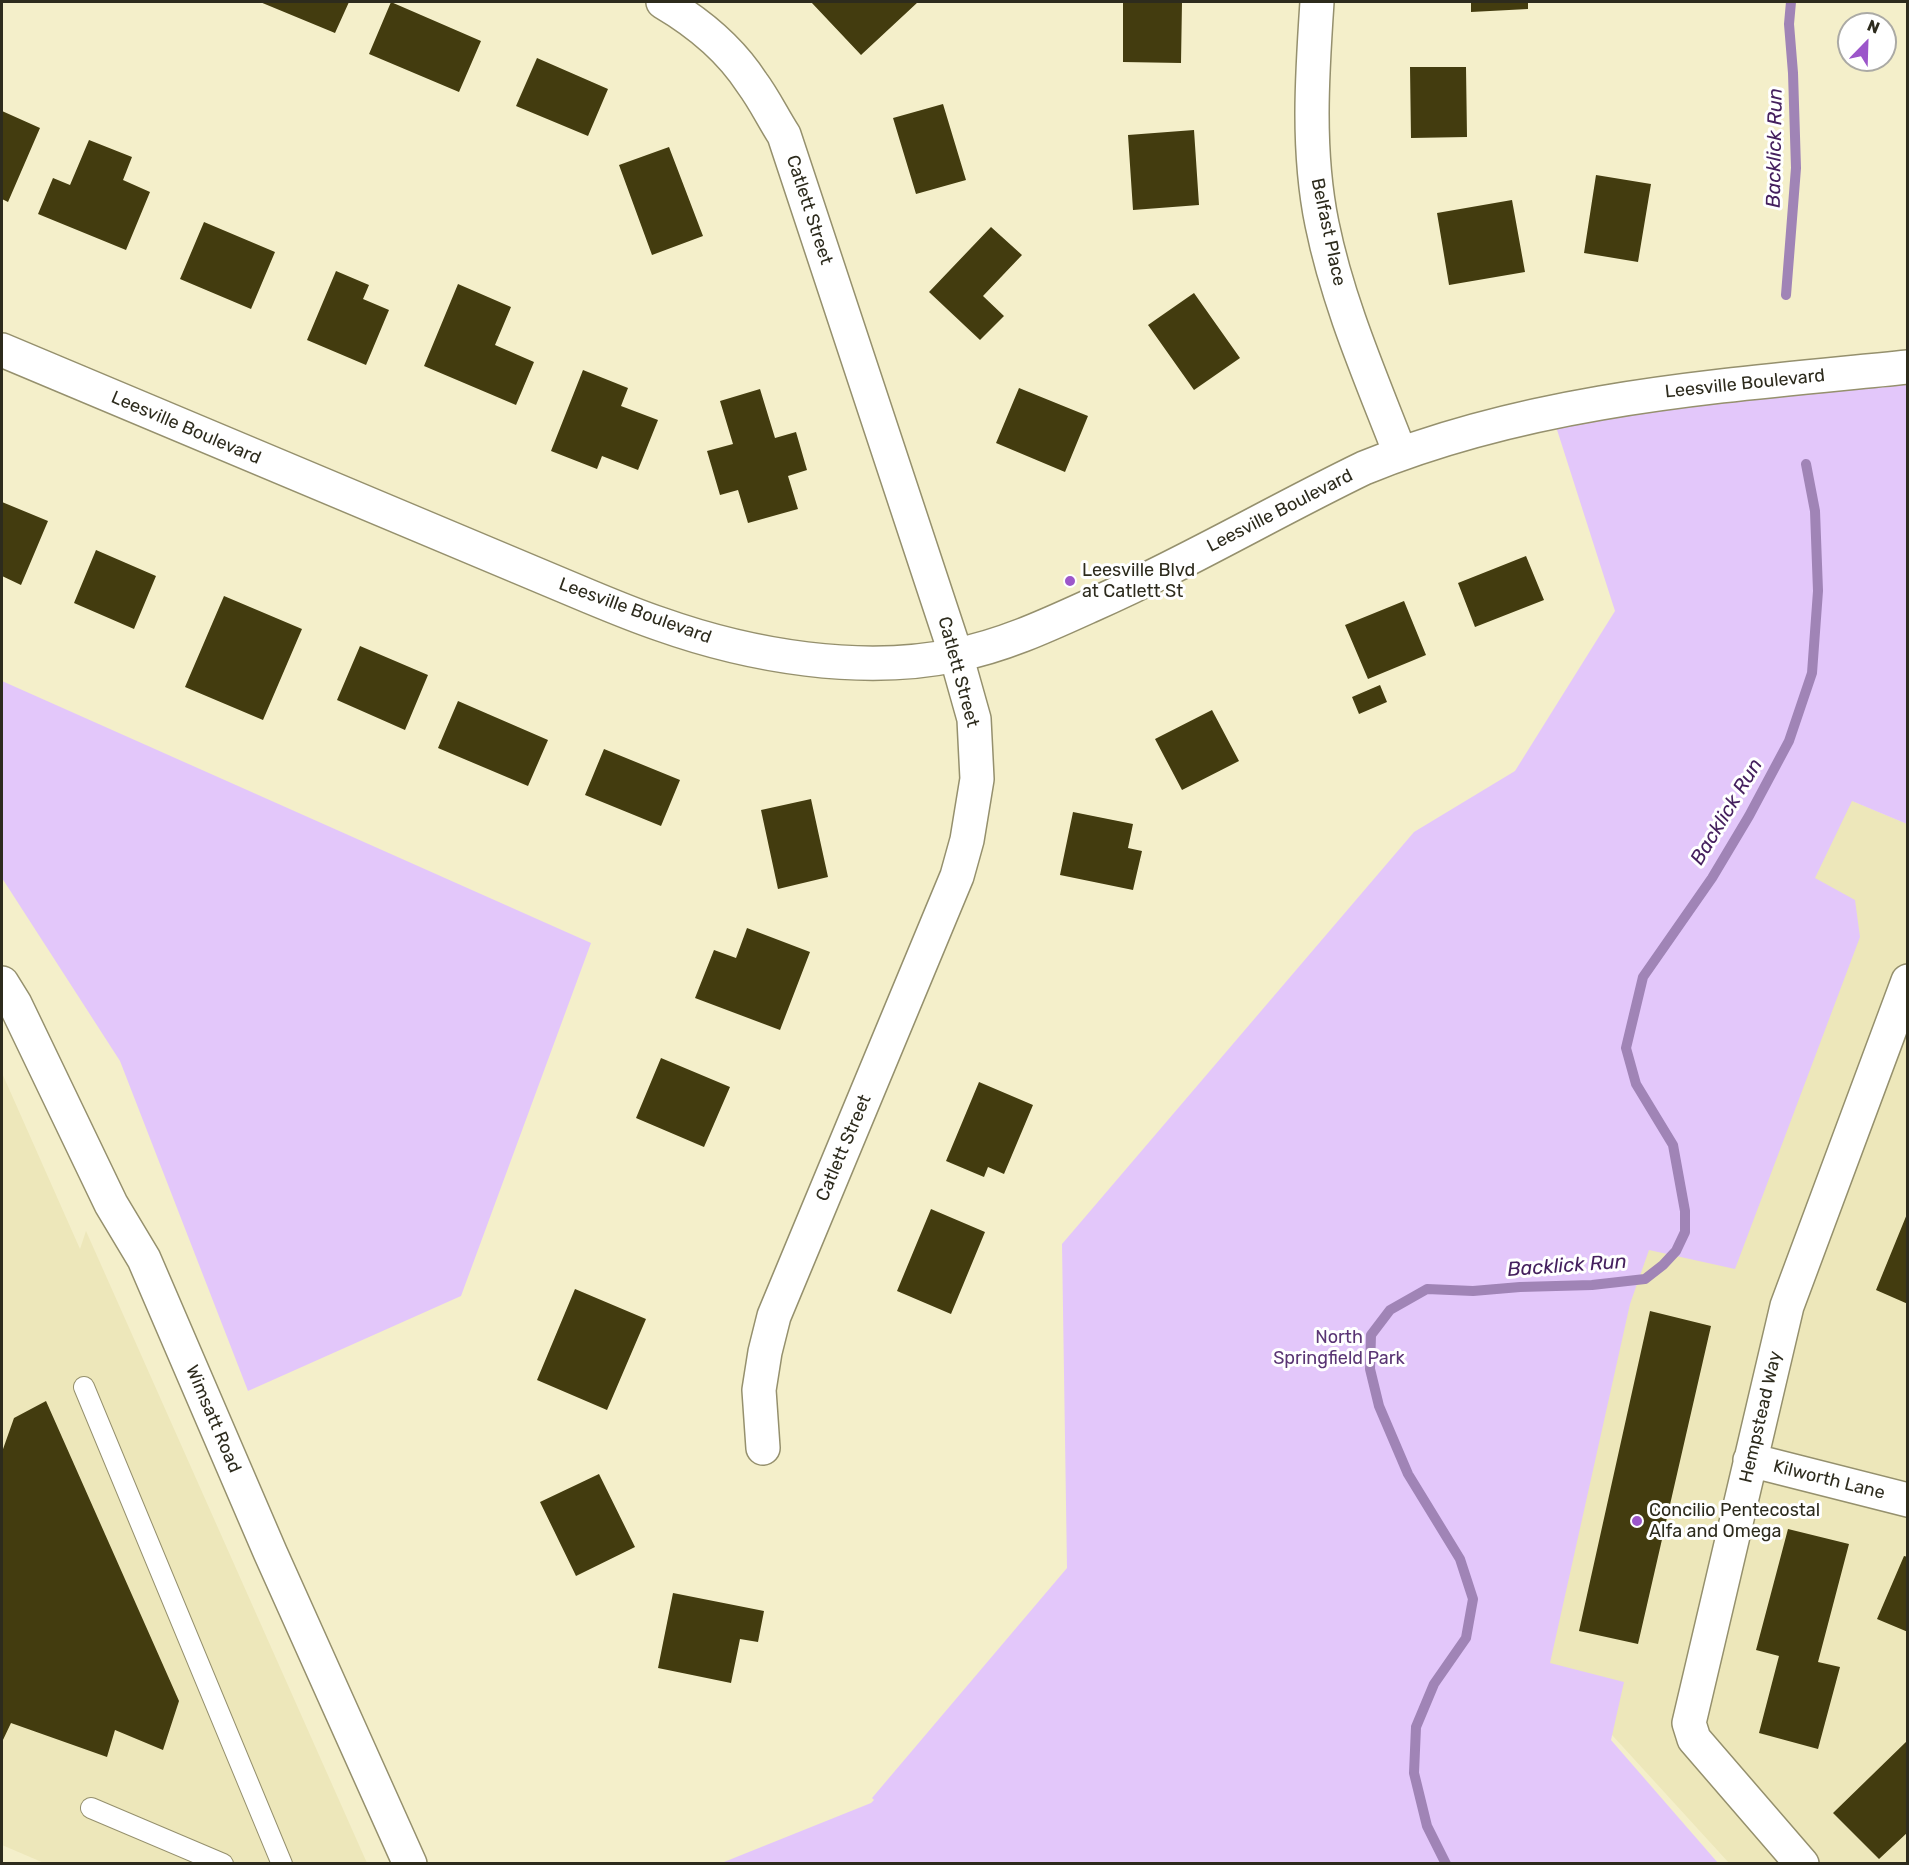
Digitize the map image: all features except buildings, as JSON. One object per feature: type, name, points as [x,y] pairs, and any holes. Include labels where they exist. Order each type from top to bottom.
[{"type":"street","name":"Catlett Street","points":[[663,2],[685,15],[713,37],[752,81],[784,135],[956,655],[974,719],[977,779],[968,840],[953,887],[774,1316],[759,1390],[763,1448]]},
{"type":"street","name":"Belfast Place","points":[[1317,2],[1311,106],[1314,172],[1322,223],[1332,267],[1353,331],[1400,453]]},
{"type":"street","name":"Leesville Boulevard","points":[[2,350],[578,592],[661,624],[752,650],[851,662],[893,662],[956,655],[1040,629],[1130,588],[1330,484],[1400,453],[1471,430],[1516,418],[1614,399],[1908,367]]},
{"type":"street","name":"Hempstead Way","points":[[1802,1863],[1694,1739],[1689,1723],[1786,1306],[1908,981]]},
{"type":"street","name":"Wimsatt Road","points":[[2,983],[15,1004],[111,1204],[144,1259],[270,1552],[410,1863]]},
{"type":"street","name":"Kilworth Lane","points":[[1750,1460],[1906,1493]]},
{"type":"lane","points":[[84,1387],[282,1863]]},
{"type":"lane","points":[[91,1808],[223,1863]]},
{"type":"shaded area","points":[[1824,789],[1907,824],[1907,1863],[1729,1863],[1411,1515]]},
{"type":"shaded area","points":[[2,1073],[80,1249],[86,1231],[367,1863],[44,1863],[2,1845]]},
{"type":"green space","name":"North Springfield Park","points":[[1907,367],[1907,824],[1852,801],[1815,878],[1855,900],[1860,937],[1735,1269],[1649,1250],[1630,1304],[1550,1663],[1624,1682],[1611,1740],[1718,1863],[719,1864],[871,1803],[874,1800],[872,1798],[1067,1568],[1062,1244],[1414,832],[1515,771],[1615,611],[1551,411]]},
{"type":"green space","points":[[2,681],[591,943],[461,1296],[248,1391],[120,1061],[2,878]]},
{"type":"waterway","name":"Backlick Run","points":[[1786,295],[1796,168],[1789,24],[1791,2]]},
{"type":"waterway","name":"Backlick Run","points":[[1446,1864],[1427,1826],[1414,1773],[1416,1727],[1434,1684],[1466,1638],[1473,1599],[1460,1559],[1408,1474],[1379,1406],[1370,1369],[1371,1335],[1390,1310],[1427,1289],[1473,1291],[1592,1285],[1645,1279],[1676,1251],[1685,1232],[1685,1211],[1673,1145],[1636,1084],[1626,1048],[1643,977],[1712,878],[1749,816],[1789,741],[1812,673],[1818,591],[1815,511],[1806,464]]},
{"type":"place","name":"Leesville Blvd at Catlett St","points":[[1070,581]]},
{"type":"place","name":"Concilio Pentecostal Alfa and Omega","points":[[1637,1521]]}]
